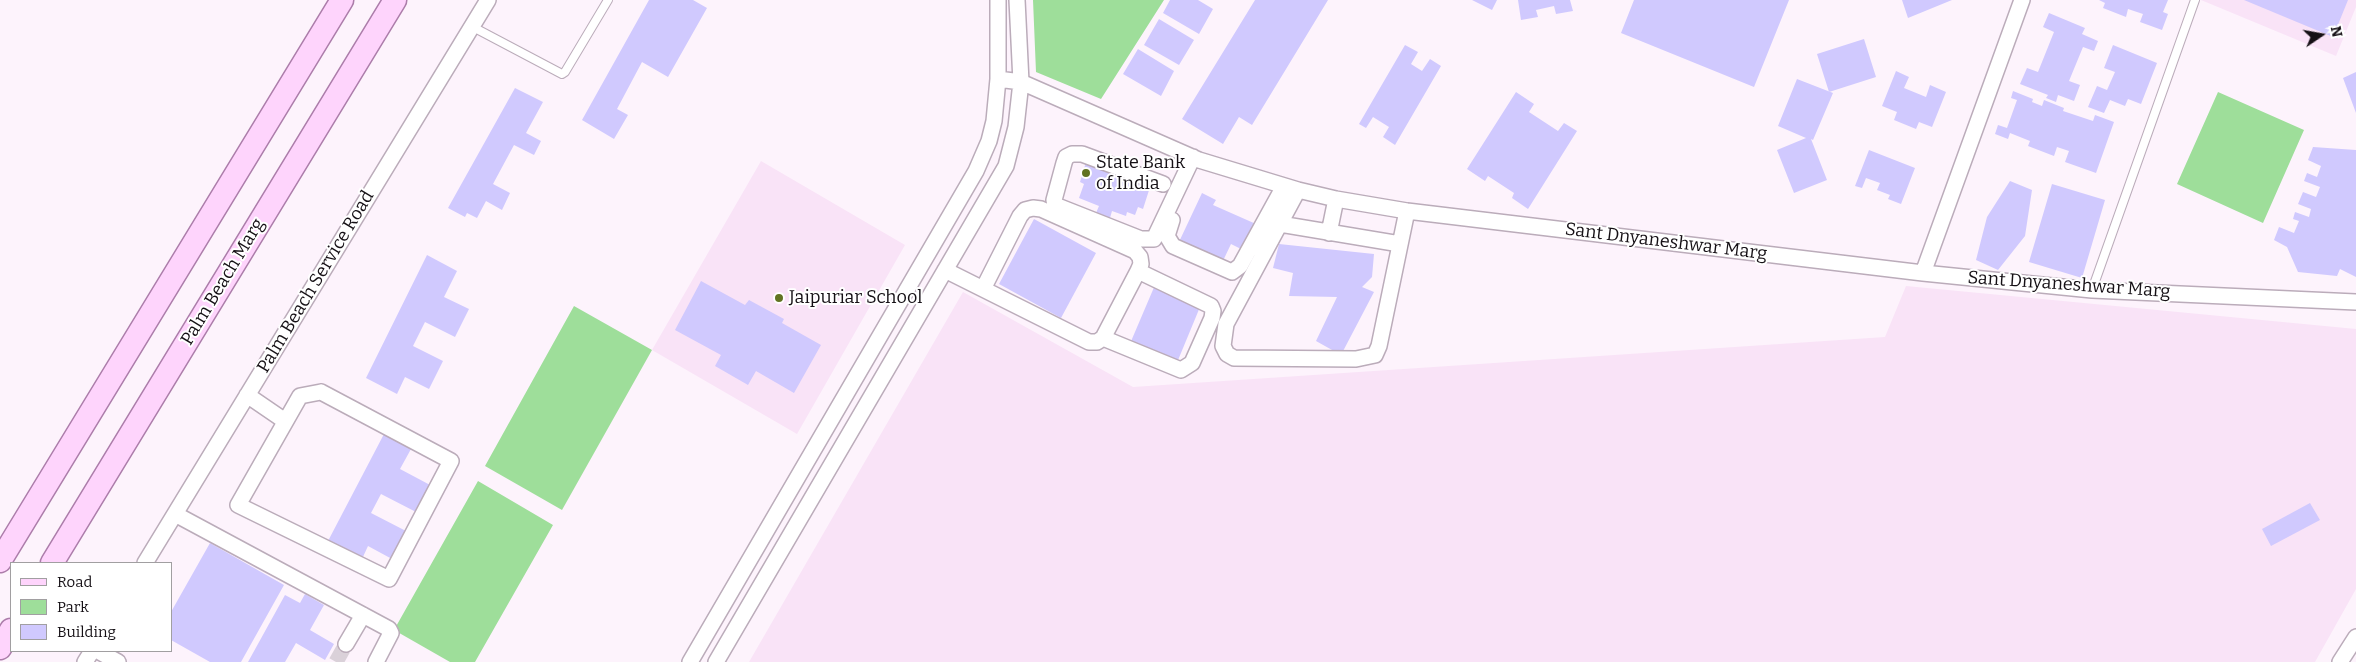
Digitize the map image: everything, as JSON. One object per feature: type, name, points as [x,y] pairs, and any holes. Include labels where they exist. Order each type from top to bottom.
[{"type":"main road","points":[[0,561],[342,0]]},
{"type":"main road","name":"Palm Beach Marg","points":[[53,562],[394,0]]},
{"type":"main road","points":[[0,648],[10,632]]},
{"type":"street","name":"Palm Beach Service Road","points":[[146,562],[488,0]]},
{"type":"street","points":[[690,662],[976,171],[989,141],[994,121],[998,79],[998,0]]},
{"type":"street","points":[[716,662],[1006,166],[1016,126],[1021,82],[1017,0]]},
{"type":"street","points":[[1923,273],[2022,0]]},
{"type":"street","name":"Sant Dnyaneshwar Marg","points":[[998,79],[1021,82],[1196,158],[1291,188],[1336,199],[1407,211],[1923,273],[2092,290],[2356,302]]},
{"type":"street","points":[[1163,184],[1082,154],[1072,154],[1066,157],[1064,162],[1054,200],[1055,204],[1141,239],[1154,239],[1196,158]]},
{"type":"street","points":[[1196,158],[1167,236],[1173,246],[1224,270],[1232,272],[1240,266],[1291,188]]},
{"type":"street","points":[[1291,188],[1280,224],[1226,324],[1223,346],[1226,354],[1234,358],[1356,359],[1375,355],[1380,346],[1407,211]]},
{"type":"street","points":[[1329,233],[1336,199]]},
{"type":"street","points":[[945,270],[983,289],[1089,342],[1097,342],[1102,338],[1138,271],[1141,264],[1140,257],[1135,251],[1041,209],[1033,208],[1025,210],[1020,216],[983,289]]},
{"type":"street","points":[[1280,224],[1400,244]]},
{"type":"street","points":[[1102,338],[1181,370],[1192,363],[1212,318],[1213,311],[1211,306],[1138,271]]},
{"type":"street","points":[[321,392],[451,461],[389,579],[238,505],[285,421],[300,396],[321,392]]},
{"type":"street","points":[[247,395],[285,421]]},
{"type":"street","points":[[175,514],[390,629],[391,633],[376,662]]},
{"type":"street","points":[[346,644],[363,615]]},
{"type":"street","points":[[2340,662],[2356,637]]},
{"type":"street","points":[[100,652],[118,662]]},
{"type":"lane","points":[[471,26],[562,74],[566,72],[608,0]]},
{"type":"lane","points":[[2092,290],[2196,0]]},
{"type":"shaded area","points":[[2201,0],[2356,0],[2356,7],[2336,56]]},
{"type":"shaded area","name":"Jaipuriar School","points":[[761,161],[905,245],[797,434],[652,350]]},
{"type":"shaded area","points":[[1906,286],[2356,329],[2356,589],[2315,662],[749,662],[963,292],[1133,387],[1885,337]]},
{"type":"green space","points":[[1033,0],[1164,0],[1101,99],[1036,72]]},
{"type":"green space","points":[[2218,92],[2304,130],[2263,223],[2177,184]]},
{"type":"green space","points":[[574,306],[652,350],[562,510],[485,466]]},
{"type":"green space","points":[[478,481],[553,525],[475,662],[450,662],[394,630]]},
{"type":"building","points":[[649,0],[693,0],[707,8],[668,77],[642,62],[617,109],[628,115],[614,139],[582,120]]},
{"type":"building","points":[[1170,0],[1198,0],[1213,9],[1199,34],[1163,13]]},
{"type":"building","points":[[1255,0],[1328,0],[1252,125],[1239,117],[1223,144],[1182,119]]},
{"type":"building","points":[[1472,0],[1497,0],[1492,10]]},
{"type":"building","points":[[1518,0],[1570,0],[1573,11],[1556,14],[1554,6],[1536,10],[1538,17],[1521,20]]},
{"type":"building","points":[[1634,0],[1789,0],[1754,87],[1621,33]]},
{"type":"building","points":[[1902,0],[1952,0],[1908,18]]},
{"type":"building","points":[[2099,0],[2168,0],[2163,12],[2168,14],[2162,30],[2140,22],[2143,14],[2128,9],[2126,17],[2103,8],[2105,3]]},
{"type":"building","points":[[2244,0],[2348,0],[2333,37]]},
{"type":"building","points":[[2049,13],[2085,28],[2082,34],[2098,41],[2094,51],[2083,47],[2069,81],[2080,85],[2074,101],[2058,95],[2056,102],[2046,98],[2048,95],[2020,84],[2027,68],[2038,72],[2054,32],[2043,27]]},
{"type":"building","points":[[1159,19],[1194,40],[1179,65],[1144,45]]},
{"type":"building","points":[[1864,39],[1876,77],[1829,92],[1817,54]]},
{"type":"building","points":[[1405,45],[1418,52],[1411,64],[1422,71],[1430,59],[1441,66],[1395,145],[1383,137],[1389,127],[1373,117],[1366,128],[1359,124]]},
{"type":"building","points":[[2113,45],[2157,63],[2141,104],[2128,99],[2125,106],[2110,100],[2104,113],[2088,107],[2097,86],[2107,90],[2115,72],[2104,68]]},
{"type":"building","points":[[1138,49],[1174,71],[1161,96],[1123,74]]},
{"type":"building","points":[[1896,71],[1909,77],[1904,88],[1926,97],[1930,85],[1946,92],[1932,127],[1919,122],[1916,129],[1894,120],[1897,112],[1882,106]]},
{"type":"building","points":[[2356,72],[2356,113],[2343,78]]},
{"type":"building","points":[[1797,79],[1833,93],[1813,140],[1811,139],[1827,180],[1794,193],[1777,150],[1806,138],[1778,126]]},
{"type":"building","points":[[515,88],[543,102],[526,133],[541,141],[534,155],[514,145],[493,184],[510,193],[502,210],[486,201],[477,218],[467,213],[465,217],[448,208]]},
{"type":"building","points":[[2013,91],[2033,99],[2032,102],[2042,106],[2044,100],[2064,108],[2063,111],[2093,121],[2095,115],[2114,122],[2096,173],[2065,162],[2069,151],[2057,147],[2054,156],[2028,146],[2030,141],[2010,133],[2008,139],[1995,134],[1998,125],[2007,128],[2017,100],[2011,98]]},
{"type":"building","points":[[1516,92],[1534,104],[1529,112],[1558,131],[1564,123],[1577,131],[1528,209],[1512,198],[1514,193],[1488,176],[1485,181],[1467,169]]},
{"type":"building","points":[[2313,147],[2356,150],[2356,277],[2340,269],[2337,276],[2298,272],[2287,247],[2274,240],[2279,227],[2294,233],[2299,221],[2293,219],[2295,212],[2309,217],[2311,209],[2298,204],[2303,192],[2316,197],[2320,187],[2304,181],[2307,173],[2317,177],[2321,166],[2308,160]]},
{"type":"building","points":[[1869,150],[1915,168],[1901,204],[1888,199],[1890,195],[1877,190],[1880,183],[1866,178],[1862,188],[1855,186]]},
{"type":"building","points":[[1086,162],[1151,184],[1143,209],[1138,207],[1135,215],[1127,212],[1126,216],[1112,211],[1110,218],[1096,213],[1099,206],[1079,198],[1084,184],[1080,182]]},
{"type":"building","points":[[2010,181],[2032,190],[2025,236],[1998,270],[1976,260],[1987,217]]},
{"type":"building","points":[[2052,184],[2105,200],[2082,278],[2029,262]]},
{"type":"building","points":[[1202,193],[1216,200],[1213,205],[1256,224],[1243,250],[1231,244],[1221,265],[1178,244]]},
{"type":"building","points":[[1034,219],[1096,253],[1061,318],[999,284]]},
{"type":"building","points":[[1279,244],[1374,254],[1372,277],[1362,287],[1374,292],[1341,355],[1316,341],[1337,297],[1289,296],[1293,273],[1273,268]]},
{"type":"building","points":[[427,255],[457,271],[444,297],[469,309],[455,337],[425,322],[413,346],[443,361],[429,389],[405,377],[397,394],[366,378]]},
{"type":"building","points":[[701,281],[745,305],[749,300],[784,319],[782,323],[821,345],[794,393],[756,371],[748,385],[715,366],[721,355],[675,330]]},
{"type":"building","points":[[1155,285],[1200,307],[1176,365],[1129,346]]},
{"type":"building","points":[[384,434],[411,449],[400,469],[432,486],[418,513],[381,494],[371,513],[406,531],[392,559],[368,546],[362,559],[328,541]]},
{"type":"building","points":[[2310,503],[2320,520],[2271,546],[2262,529]]},
{"type":"building","points":[[210,543],[284,585],[241,662],[210,662],[172,641],[172,610]]},
{"type":"building","points":[[305,594],[324,605],[310,630],[334,644],[325,660],[296,643],[285,662],[248,662],[285,595],[300,603]]},
{"type":"tunnel","points":[[336,662],[346,644]]},
{"type":"place","name":"State Bank of India","points":[[1086,173]]},
{"type":"place","name":"Jaipuriar School","points":[[779,298]]}]
